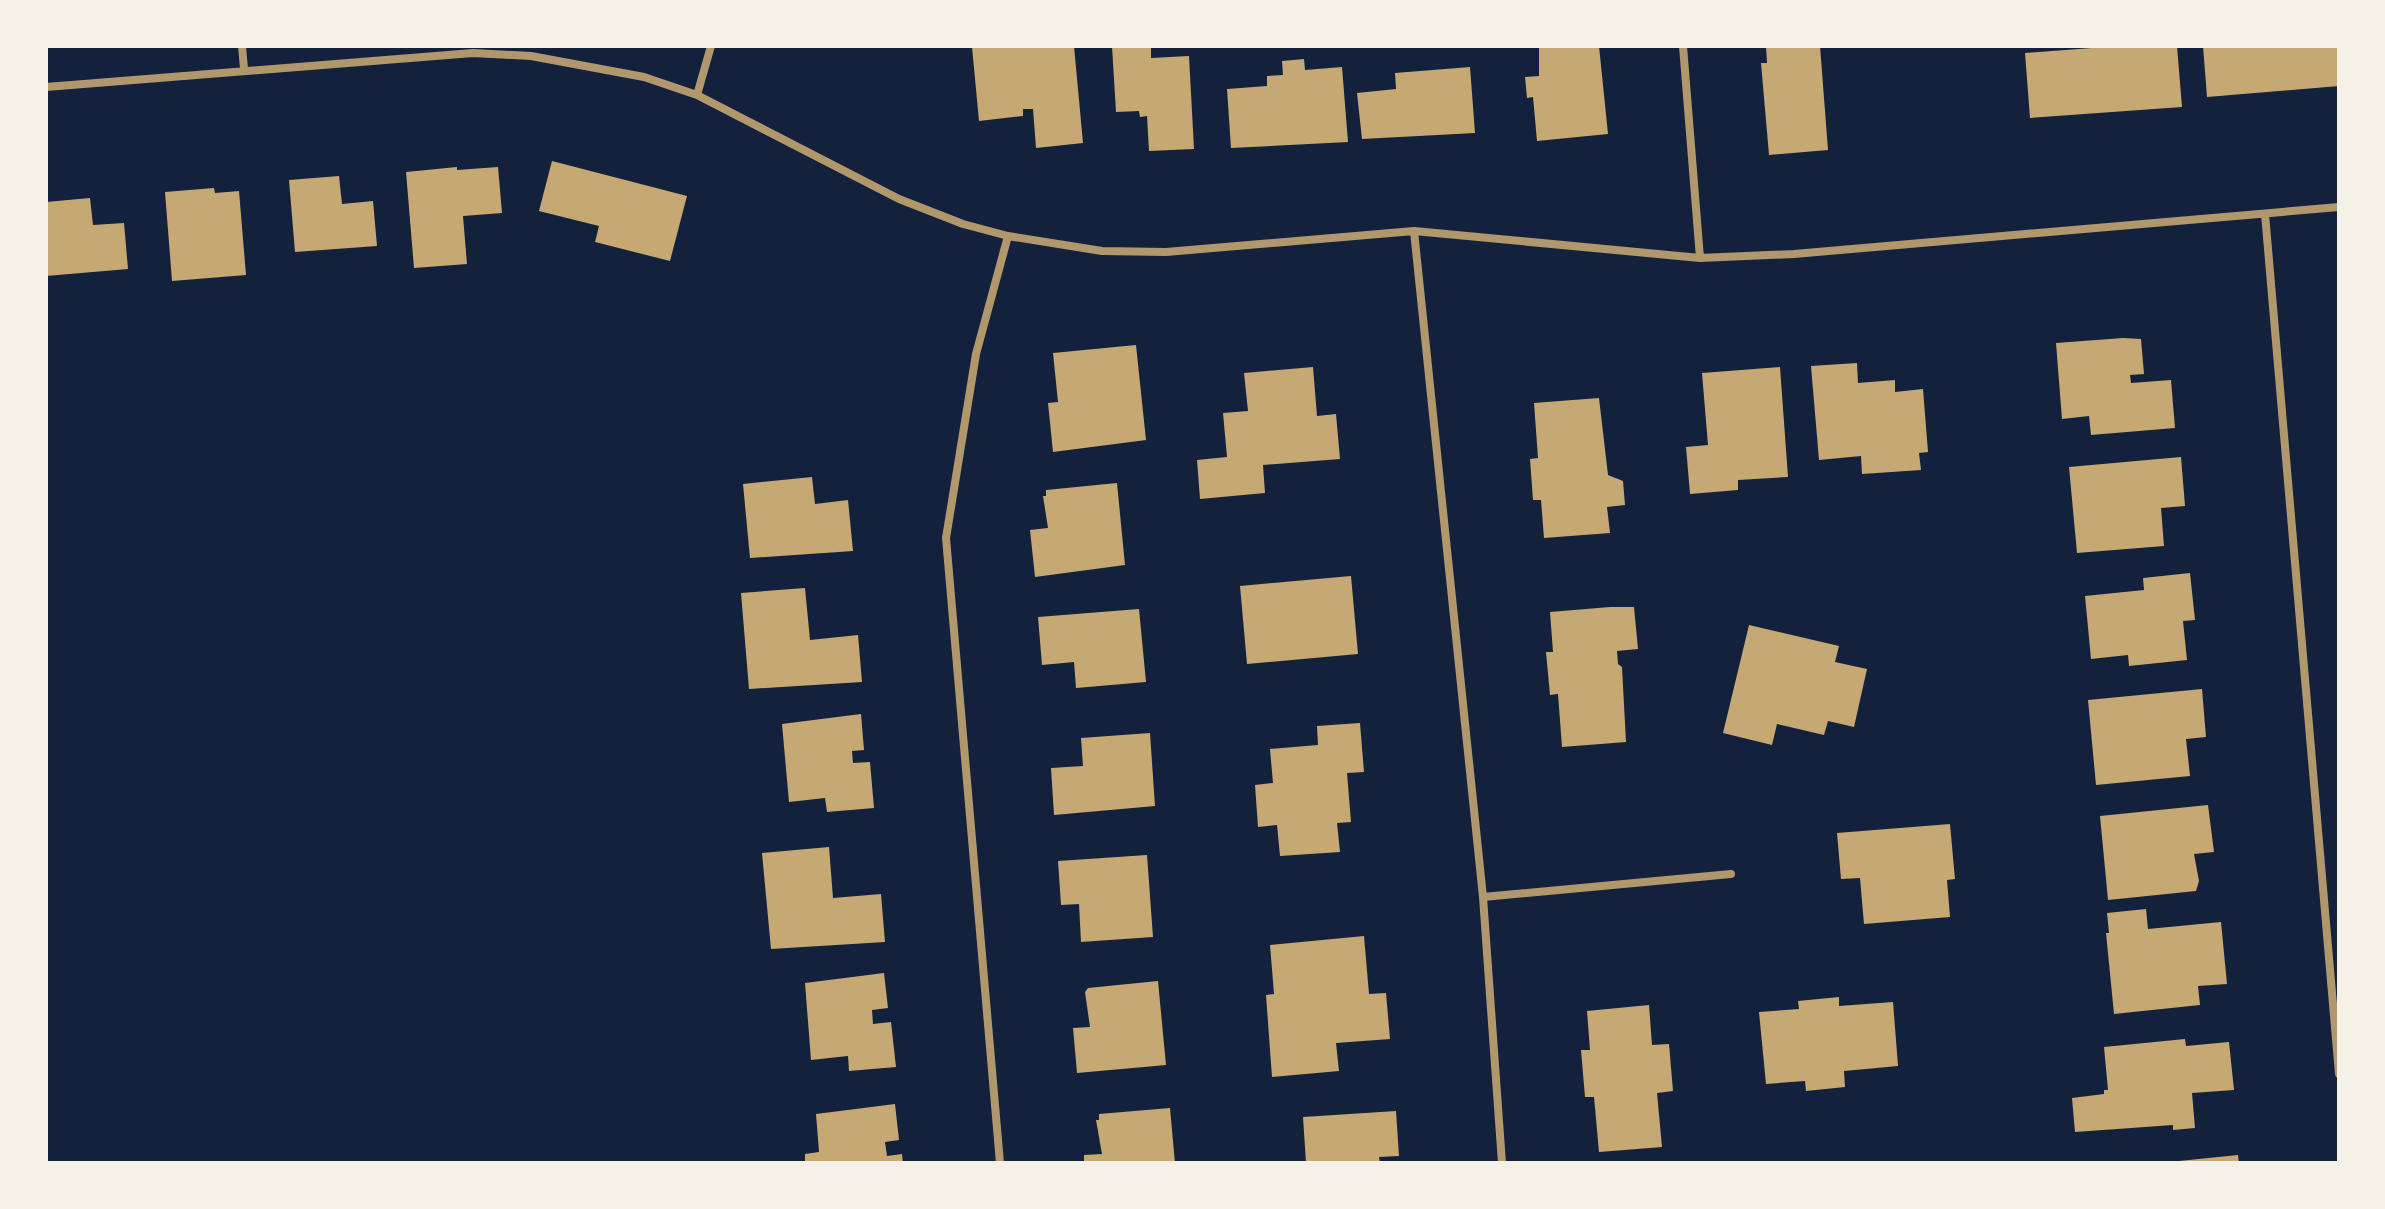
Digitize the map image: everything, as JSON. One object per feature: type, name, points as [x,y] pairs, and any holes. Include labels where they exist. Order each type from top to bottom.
[{"type":"street","points":[[242,46],[244,69]]},
{"type":"street","points":[[697,95],[711,46]]},
{"type":"street","points":[[1683,46],[1700,258]]},
{"type":"street","points":[[46,87],[473,53],[531,56],[644,77],[697,95],[899,199],[963,224],[1008,236],[1102,251],[1166,252],[1414,231],[1700,258],[1810,253],[2339,207]]},
{"type":"street","points":[[2265,214],[2339,1074]]},
{"type":"street","points":[[1414,231],[1483,897],[1502,1163]]},
{"type":"street","points":[[1000,1163],[946,538],[976,354],[1008,236]]},
{"type":"street","points":[[1483,897],[1731,874]]},
{"type":"building","points":[[1074,46],[1083,143],[1036,148],[1033,109],[1023,109],[1023,116],[979,121],[972,47]]},
{"type":"building","points":[[1112,46],[1151,46],[1151,58],[1189,56],[1194,149],[1149,151],[1147,116],[1140,117],[1139,111],[1116,112]]},
{"type":"building","points":[[1539,46],[1599,46],[1608,134],[1537,141],[1533,97],[1527,98],[1525,77],[1539,76]]},
{"type":"building","points":[[1766,46],[1820,46],[1828,150],[1769,155],[1761,63],[1767,63]]},
{"type":"building","points":[[2119,46],[2177,46],[2182,107],[2030,118],[2025,53]]},
{"type":"building","points":[[2203,46],[2339,46],[2339,86],[2207,97]]},
{"type":"building","points":[[1304,59],[1305,70],[1342,67],[1348,142],[1231,148],[1227,89],[1267,86],[1267,76],[1283,75],[1282,61]]},
{"type":"building","points":[[1470,67],[1475,133],[1362,139],[1357,93],[1396,89],[1395,73]]},
{"type":"building","points":[[552,161],[687,196],[670,261],[595,242],[599,226],[539,211]]},
{"type":"building","points":[[457,167],[457,170],[498,167],[502,213],[463,216],[467,264],[414,268],[406,172]]},
{"type":"building","points":[[339,176],[342,204],[373,201],[377,246],[295,252],[289,180]]},
{"type":"building","points":[[214,188],[215,193],[239,191],[246,275],[172,281],[165,192]]},
{"type":"building","points":[[90,198],[93,225],[124,223],[128,269],[46,276],[46,202]]},
{"type":"building","points":[[2141,339],[2144,374],[2130,375],[2131,383],[2171,380],[2175,428],[2091,435],[2089,416],[2062,419],[2056,343]]},
{"type":"building","points":[[1136,345],[1146,440],[1053,452],[1048,403],[1058,402],[1053,353]]},
{"type":"building","points":[[1857,363],[1858,383],[1895,380],[1895,392],[1923,389],[1928,452],[1919,453],[1921,470],[1862,474],[1861,456],[1819,460],[1811,366]]},
{"type":"building","points":[[1313,367],[1317,416],[1336,414],[1340,459],[1263,465],[1265,493],[1200,499],[1197,460],[1227,457],[1223,413],[1248,411],[1244,373]]},
{"type":"building","points":[[1780,367],[1788,477],[1738,480],[1738,490],[1690,494],[1686,447],[1708,445],[1702,373]]},
{"type":"building","points":[[1599,398],[1608,475],[1623,481],[1625,505],[1607,507],[1610,533],[1544,538],[1541,500],[1533,500],[1530,459],[1538,458],[1534,403]]},
{"type":"building","points":[[2181,457],[2185,506],[2161,508],[2164,546],[2077,553],[2069,467]]},
{"type":"building","points":[[812,477],[815,504],[848,500],[853,551],[750,558],[743,484]]},
{"type":"building","points":[[1117,483],[1125,565],[1035,577],[1030,530],[1048,528],[1043,496],[1046,496],[1046,490]]},
{"type":"building","points":[[2190,573],[2195,620],[2183,621],[2187,660],[2129,666],[2128,655],[2091,659],[2085,596],[2144,590],[2143,578]]},
{"type":"building","points":[[1351,576],[1358,654],[1247,664],[1240,586]]},
{"type":"building","points":[[805,588],[810,640],[858,635],[862,682],[749,689],[741,593]]},
{"type":"building","points":[[1634,607],[1638,649],[1617,651],[1618,664],[1622,667],[1626,742],[1562,747],[1558,694],[1550,695],[1546,652],[1553,652],[1550,612]]},
{"type":"building","points":[[1139,609],[1146,682],[1076,688],[1074,662],[1042,665],[1038,617]]},
{"type":"building","points":[[1749,625],[1839,646],[1835,662],[1867,669],[1854,727],[1828,721],[1824,735],[1777,724],[1772,745],[1723,733]]},
{"type":"building","points":[[2202,689],[2206,737],[2186,739],[2190,776],[2096,785],[2088,700]]},
{"type":"building","points":[[861,714],[864,750],[852,751],[853,763],[870,762],[874,808],[827,812],[825,798],[789,802],[782,724]]},
{"type":"building","points":[[1360,723],[1364,772],[1347,773],[1351,822],[1337,823],[1340,852],[1280,856],[1277,825],[1258,827],[1255,785],[1273,783],[1270,749],[1318,745],[1317,726]]},
{"type":"building","points":[[1150,733],[1155,806],[1054,815],[1051,768],[1083,766],[1081,738]]},
{"type":"building","points":[[2208,805],[2214,852],[2194,854],[2199,881],[2196,891],[2108,900],[2100,816]]},
{"type":"building","points":[[1950,824],[1955,879],[1947,880],[1950,917],[1864,924],[1860,878],[1841,879],[1837,833]]},
{"type":"building","points":[[829,847],[833,898],[881,894],[885,942],[771,949],[762,853]]},
{"type":"building","points":[[1147,855],[1153,937],[1081,942],[1079,904],[1061,905],[1058,861]]},
{"type":"building","points":[[2146,909],[2148,929],[2221,922],[2227,984],[2198,986],[2200,1005],[2114,1014],[2107,913]]},
{"type":"building","points":[[1364,936],[1369,994],[1386,993],[1390,1039],[1336,1043],[1339,1071],[1272,1077],[1266,995],[1274,994],[1270,945]]},
{"type":"building","points":[[884,973],[888,1008],[872,1010],[873,1024],[891,1022],[896,1067],[849,1071],[848,1056],[811,1060],[805,983]]},
{"type":"building","points":[[1158,981],[1166,1065],[1077,1073],[1073,1028],[1090,1027],[1085,992],[1088,988]]},
{"type":"building","points":[[1839,997],[1839,1006],[1893,1002],[1898,1066],[1844,1071],[1845,1087],[1806,1091],[1805,1081],[1766,1084],[1759,1012],[1799,1009],[1798,1001]]},
{"type":"building","points":[[1649,1005],[1652,1045],[1669,1044],[1673,1091],[1657,1093],[1662,1147],[1599,1152],[1594,1097],[1585,1097],[1581,1050],[1590,1050],[1587,1011]]},
{"type":"building","points":[[2185,1039],[2186,1046],[2229,1042],[2234,1090],[2192,1093],[2195,1128],[2173,1130],[2173,1125],[2075,1132],[2072,1098],[2104,1094],[2104,1090],[2108,1090],[2104,1047]]},
{"type":"building","points":[[895,1104],[899,1140],[885,1142],[887,1156],[902,1154],[903,1163],[805,1163],[805,1154],[819,1152],[816,1114]]},
{"type":"building","points":[[1170,1108],[1175,1163],[1084,1163],[1084,1155],[1102,1154],[1096,1120],[1099,1120],[1099,1114]]},
{"type":"building","points":[[1396,1111],[1399,1156],[1379,1157],[1380,1163],[1306,1163],[1303,1117]]},
{"type":"building","points":[[2238,1155],[2239,1163],[2179,1163],[2179,1161]]}]
